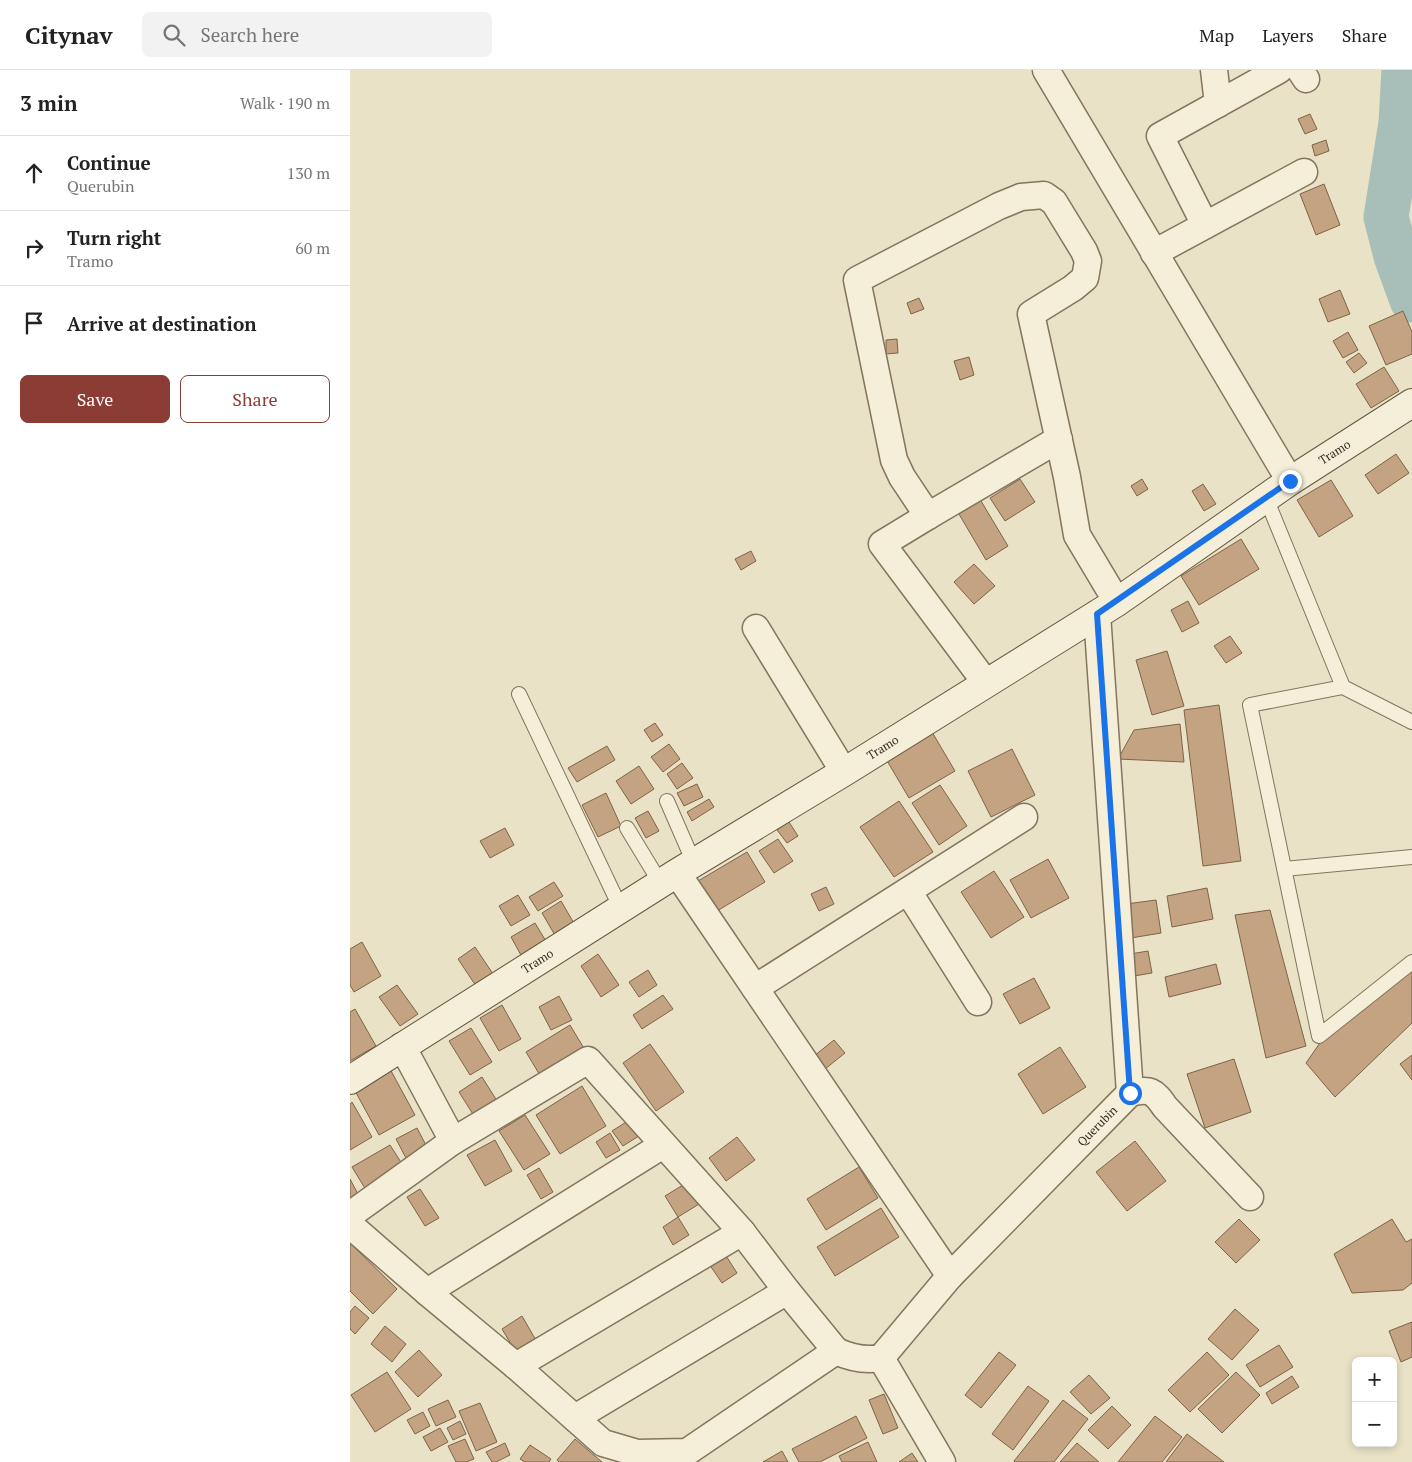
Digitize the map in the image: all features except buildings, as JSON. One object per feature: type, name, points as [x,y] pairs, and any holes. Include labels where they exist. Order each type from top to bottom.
[{"type":"street","points":[[1046,70],[1290,481]]},
{"type":"street","points":[[1214,70],[1218,104]]},
{"type":"street","points":[[1205,225],[1160,136],[1279,70]]},
{"type":"street","points":[[1154,253],[1304,172]]},
{"type":"street","points":[[928,516],[902,477],[894,460],[857,280],[999,206],[1021,197],[1044,195],[1054,202],[1084,251],[1088,261],[1085,278],[1073,288],[1030,314],[1059,439],[1077,535],[1107,608],[1130,1093],[1142,1090],[1150,1091],[1158,1097],[1165,1107],[1250,1197]]},
{"type":"street","name":"Tramo","points":[[350,1080],[677,873],[844,772],[1107,608],[1290,481],[1410,404]]},
{"type":"street","points":[[986,683],[882,544],[1059,439]]},
{"type":"street","points":[[756,628],[844,772]]},
{"type":"street","points":[[756,988],[1024,817]]},
{"type":"street","points":[[677,873],[950,1276]]},
{"type":"street","points":[[908,891],[978,1002]]},
{"type":"street","points":[[402,1046],[452,1141]]},
{"type":"street","points":[[350,1216],[452,1141],[588,1060],[742,1232],[787,1291],[836,1350],[847,1356],[858,1358],[870,1360],[881,1358],[942,1462]]},
{"type":"street","name":"Querubin","points":[[881,1358],[950,1276],[1130,1093]]},
{"type":"street","points":[[427,1292],[663,1145]]},
{"type":"street","points":[[350,1225],[516,1366],[603,1443],[637,1453],[687,1452],[836,1350]]},
{"type":"street","points":[[516,1366],[742,1232]]},
{"type":"street","points":[[575,1418],[787,1291]]},
{"type":"lane","points":[[1266,498],[1343,687]]},
{"type":"lane","points":[[1412,722],[1343,687],[1250,705],[1318,1036],[1412,962]]},
{"type":"lane","points":[[519,694],[621,908]]},
{"type":"lane","points":[[667,801],[677,873]]},
{"type":"lane","points":[[627,828],[677,873]]},
{"type":"lane","points":[[1284,869],[1412,857]]},
{"type":"waterway","points":[[1404,70],[1401,123],[1386,217],[1396,256],[1412,300]]},
{"type":"route","points":[[1130,1093],[1097,614],[1290,481]]}]
